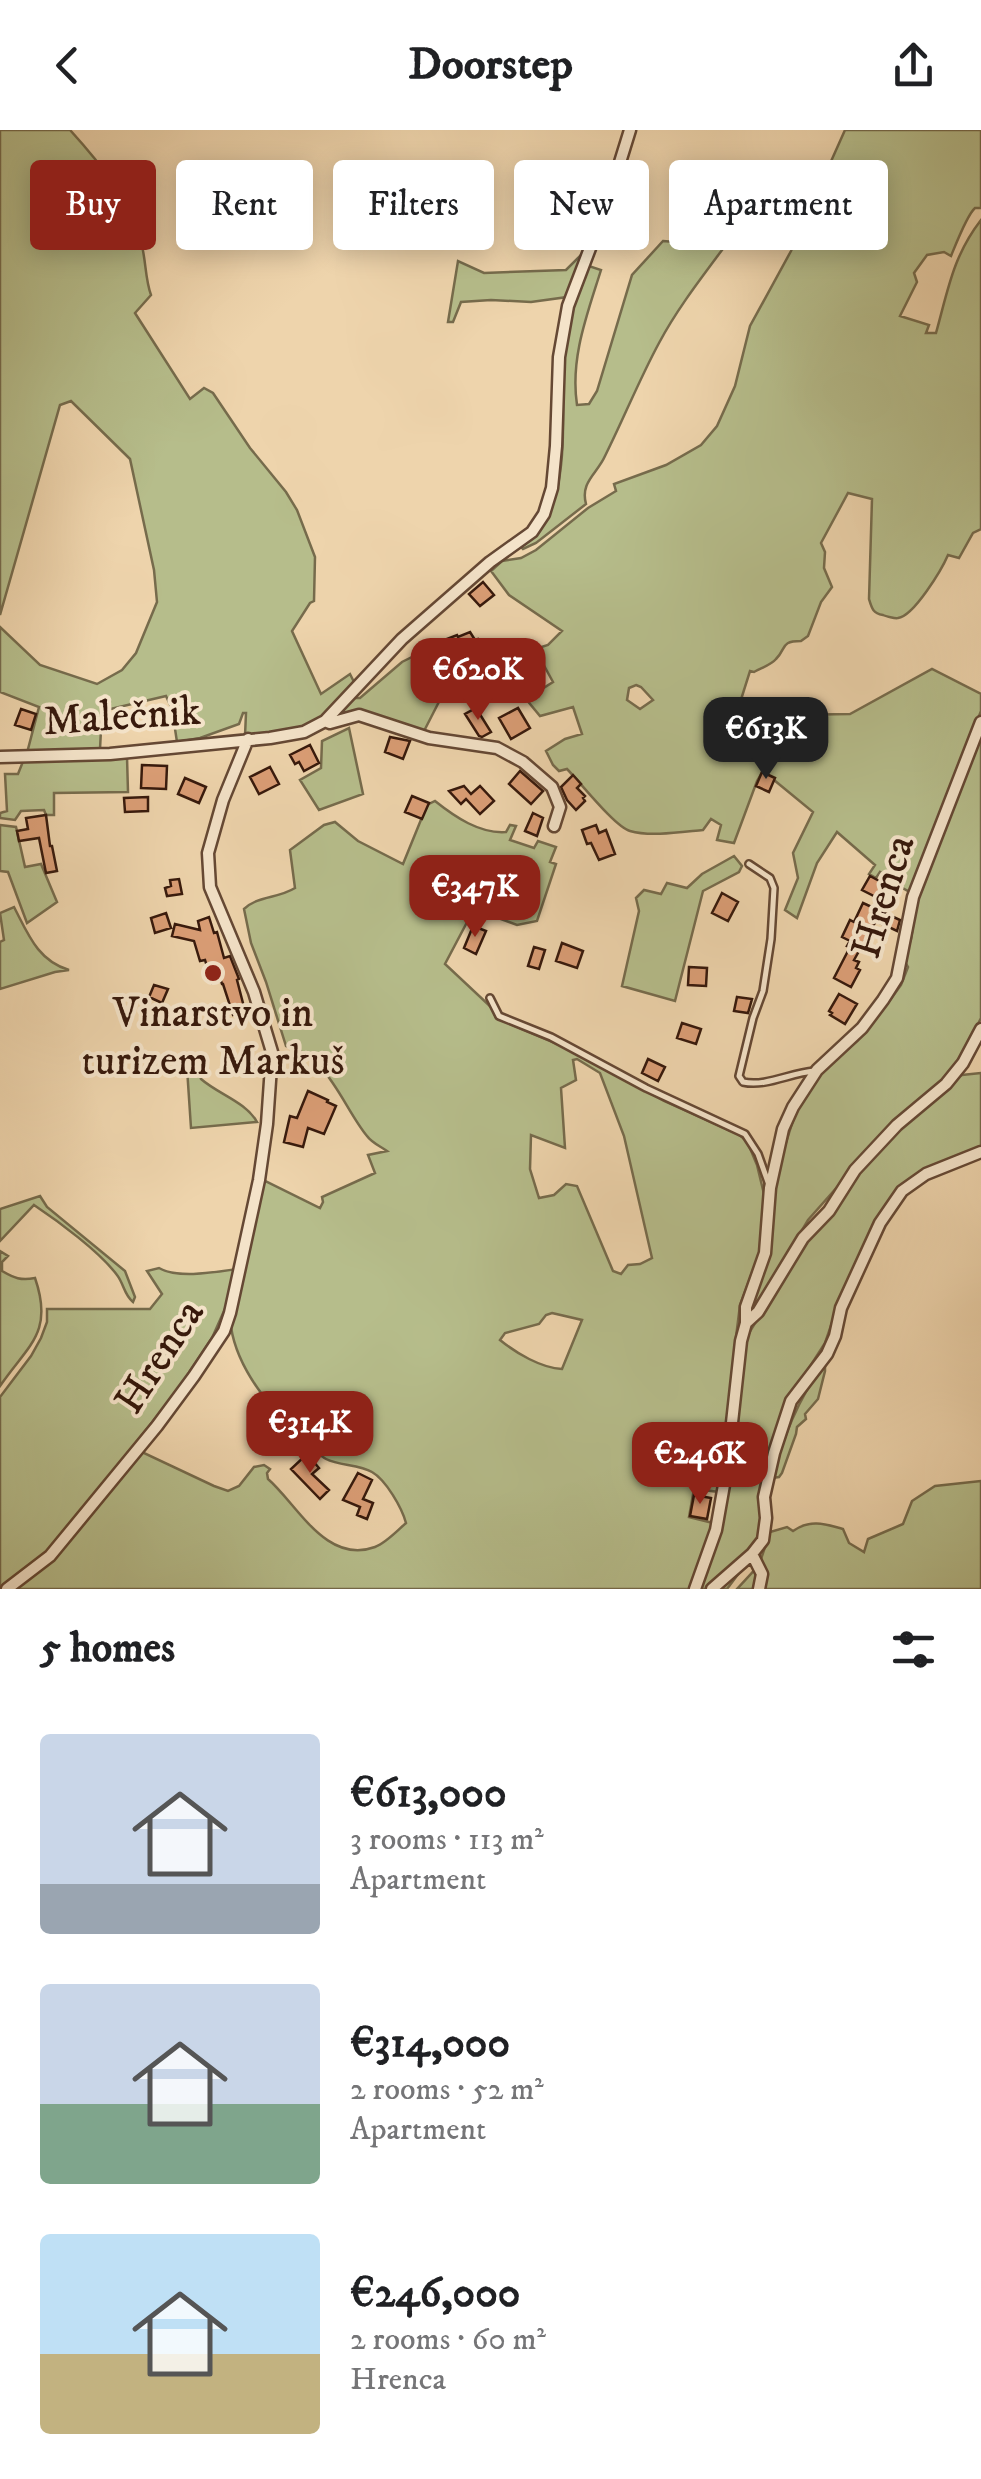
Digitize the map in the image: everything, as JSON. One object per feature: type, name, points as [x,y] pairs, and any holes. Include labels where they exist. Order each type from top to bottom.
[{"type":"street","points":[[554,826],[560,807],[552,787],[524,762],[497,748],[429,738],[359,715],[325,721],[410,631],[490,562],[532,532],[544,514],[552,488],[558,357],[568,306],[630,130]]},
{"type":"street","name":"Malečnik","points":[[0,757],[110,754],[270,738],[304,732],[325,721]]},
{"type":"street","name":"Hrenca","points":[[695,1589],[716,1530],[746,1307],[764,1253],[770,1188],[782,1129],[817,1070],[862,1028],[896,978],[914,897],[981,722]]},
{"type":"street","name":"Malečnik","points":[[248,739],[214,828],[208,872],[210,887],[254,992]]},
{"type":"street","name":"Hrenca","points":[[7,1589],[50,1556],[70,1533],[157,1426],[224,1332],[244,1254],[267,1124],[272,1052],[254,992]]},
{"type":"street","points":[[746,1323],[758,1312],[803,1238],[828,1211],[855,1170],[897,1125],[946,1084],[963,1063],[981,1029]]},
{"type":"street","points":[[712,1589],[763,1540],[764,1497],[791,1401],[827,1354],[841,1308],[880,1223],[902,1191],[926,1174],[981,1152]]},
{"type":"street","points":[[752,1554],[762,1574],[759,1589]]},
{"type":"lane","points":[[749,864],[770,878],[774,888],[772,940],[763,991],[738,1076],[743,1082],[756,1085],[817,1070]]},
{"type":"lane","points":[[490,998],[499,1016],[550,1037],[646,1088],[746,1134],[770,1188]]},
{"type":"green space","points":[[0,130],[70,130],[95,160],[30,160],[30,250],[143,250],[151,295],[135,313],[190,399],[204,388],[213,393],[297,510],[315,557],[314,601],[292,631],[321,694],[350,674],[355,684],[321,718],[290,731],[245,736],[243,713],[239,724],[177,742],[166,696],[102,711],[100,749],[27,753],[39,707],[0,692],[0,627],[40,665],[97,684],[122,670],[136,653],[157,602],[130,459],[71,401],[60,405],[0,615]]},
{"type":"green space","points":[[845,130],[981,130],[981,208],[975,208],[969,217],[951,256],[944,252],[927,255],[914,273],[917,282],[900,316],[929,325],[926,333],[936,333],[958,260],[981,220],[981,529],[973,533],[959,558],[948,555],[912,609],[898,618],[888,617],[875,612],[869,599],[872,499],[848,493],[821,543],[824,568],[832,587],[821,602],[808,636],[787,644],[771,663],[750,671],[738,709],[789,715],[850,714],[932,669],[981,694],[981,711],[912,889],[908,891],[880,872],[876,878],[869,874],[875,865],[837,832],[817,863],[797,918],[785,910],[798,878],[793,853],[813,812],[763,771],[734,843],[717,840],[721,825],[711,819],[703,830],[686,832],[647,834],[624,828],[567,769],[559,771],[546,751],[582,734],[573,707],[540,716],[526,699],[553,682],[535,649],[548,645],[562,631],[509,595],[491,571],[502,561],[536,550],[616,491],[614,484],[666,465],[701,445],[717,426],[735,386],[750,326],[791,250],[888,250],[888,160],[832,160]],"holes":[[[641,687],[653,700],[640,709],[627,700],[629,688]]]},
{"type":"green space","points":[[663,241],[669,241],[669,250],[722,250],[659,343],[605,456],[587,484],[586,504],[523,549],[551,510],[558,486],[565,344],[586,265],[601,270],[578,353],[577,405],[589,404],[597,391],[632,275]]},
{"type":"green space","points":[[585,251],[567,297],[531,302],[461,302],[453,322],[448,322],[458,261],[484,273],[566,270]]},
{"type":"green space","points":[[414,656],[445,690],[423,733],[359,711],[334,720],[332,717],[353,698],[360,698]]},
{"type":"green space","points":[[349,728],[363,794],[319,810],[300,780],[321,768],[322,741]]},
{"type":"green space","points":[[981,731],[981,1018],[953,1073],[871,1149],[808,1220],[756,1308],[754,1296],[782,1155],[795,1114],[822,1071],[857,1041],[901,985],[908,967],[904,960],[918,894]]},
{"type":"green space","points":[[127,757],[128,792],[54,793],[54,815],[46,815],[44,810],[21,811],[15,820],[0,818],[0,813],[7,811],[5,774],[18,774],[24,759]]},
{"type":"green space","points":[[435,801],[459,818],[487,830],[506,832],[510,825],[516,826],[510,840],[534,848],[538,841],[556,847],[550,862],[556,864],[537,921],[517,925],[474,909],[445,964],[492,1008],[496,1018],[574,1051],[664,1101],[738,1134],[747,1141],[757,1165],[765,1212],[761,1249],[740,1305],[720,1492],[694,1489],[689,1517],[713,1523],[691,1589],[15,1589],[49,1562],[142,1452],[228,1491],[239,1486],[254,1467],[264,1465],[270,1469],[268,1479],[314,1529],[342,1547],[375,1547],[406,1523],[383,1481],[367,1469],[324,1458],[283,1420],[241,1360],[231,1327],[265,1181],[320,1208],[322,1197],[375,1173],[368,1155],[387,1151],[367,1136],[324,1071],[301,1051],[286,1046],[251,943],[244,909],[295,888],[290,850],[324,825],[335,822],[358,841],[403,864],[427,805]],"holes":[[[573,1060],[600,1073],[624,1136],[652,1258],[628,1265],[621,1274],[613,1271],[577,1186],[566,1184],[554,1195],[539,1198],[530,1169],[531,1135],[565,1148],[561,1088],[576,1080]],[[552,1313],[582,1320],[562,1369],[529,1359],[500,1340],[505,1333],[539,1324]]]},
{"type":"green space","points":[[0,825],[16,827],[25,867],[41,864],[57,902],[27,923],[8,872],[0,871]]},
{"type":"green space","points":[[734,856],[742,866],[739,872],[703,891],[675,1001],[622,986],[639,911],[636,898],[644,890],[661,894],[667,883],[687,888],[702,874]]},
{"type":"green space","points":[[14,907],[42,953],[69,970],[0,989],[0,942],[4,940],[0,913]]},
{"type":"green space","points":[[187,1068],[198,1068],[201,1079],[246,1109],[257,1122],[191,1128]]},
{"type":"green space","points":[[981,1073],[981,1148],[906,1185],[836,1311],[825,1343],[786,1404],[757,1549],[727,1589],[698,1589],[721,1528],[749,1333],[809,1234],[875,1152],[957,1078]]},
{"type":"green space","points":[[40,1196],[47,1207],[125,1271],[135,1297],[133,1302],[117,1275],[100,1257],[34,1205],[0,1241],[0,1209]]},
{"type":"green space","points":[[0,1251],[8,1256],[2,1262],[2,1271],[18,1278],[35,1278],[41,1312],[35,1337],[0,1386]]},
{"type":"green space","points":[[159,1268],[186,1274],[237,1269],[212,1338],[177,1391],[60,1538],[38,1562],[0,1588],[0,1397],[41,1338],[47,1309],[150,1309],[162,1294],[147,1271]]},
{"type":"green space","points":[[823,1366],[818,1399],[797,1427],[782,1473],[772,1478],[792,1419]]},
{"type":"green space","points":[[981,1481],[981,1589],[737,1589],[759,1565],[770,1532],[787,1527],[793,1531],[812,1524],[830,1526],[843,1529],[849,1543],[864,1552],[868,1539],[903,1524],[912,1501],[935,1486]]},
{"type":"building","points":[[483,582],[494,595],[480,606],[469,594]]},
{"type":"building","points":[[470,632],[478,639],[503,685],[490,691],[478,666],[472,669],[464,653],[456,657],[447,639]]},
{"type":"building","points":[[476,708],[491,732],[482,737],[465,714]]},
{"type":"building","points":[[518,708],[530,728],[511,739],[499,718]]},
{"type":"building","points":[[21,709],[36,714],[31,730],[15,725]]},
{"type":"building","points":[[390,737],[410,741],[403,759],[385,752]]},
{"type":"building","points":[[310,745],[319,763],[304,771],[290,755]]},
{"type":"building","points":[[142,765],[167,766],[166,789],[141,788]]},
{"type":"building","points":[[270,767],[279,784],[259,794],[250,777]]},
{"type":"building","points":[[520,771],[543,791],[531,804],[509,784]]},
{"type":"building","points":[[762,772],[775,778],[769,792],[756,786]]},
{"type":"building","points":[[573,775],[585,796],[576,810],[561,787]]},
{"type":"building","points":[[185,778],[206,787],[199,803],[178,794]]},
{"type":"building","points":[[464,786],[471,794],[480,786],[494,801],[480,814],[466,799],[461,804],[449,791]]},
{"type":"building","points":[[412,796],[429,803],[422,819],[405,812]]},
{"type":"building","points":[[148,797],[148,811],[125,812],[124,798]]},
{"type":"building","points":[[533,813],[543,818],[537,836],[525,831]]},
{"type":"building","points":[[46,815],[57,871],[46,873],[39,838],[19,841],[17,831],[28,829],[26,818]]},
{"type":"building","points":[[596,825],[599,833],[606,830],[615,854],[599,860],[582,830]]},
{"type":"building","points":[[870,876],[883,883],[876,897],[862,890]]},
{"type":"building","points":[[179,879],[182,894],[167,896],[165,888],[171,886],[170,880]]},
{"type":"building","points":[[722,893],[738,902],[728,921],[712,913]]},
{"type":"building","points":[[863,903],[900,920],[897,931],[876,921],[854,960],[859,962],[856,968],[860,970],[851,987],[834,978],[850,947],[850,941],[842,937]]},
{"type":"building","points":[[166,913],[171,928],[155,933],[151,918]]},
{"type":"building","points":[[209,917],[224,958],[230,956],[239,979],[245,1011],[233,1015],[223,984],[212,983],[194,941],[172,936],[175,924],[200,930],[198,921]]},
{"type":"building","points":[[473,926],[486,931],[476,954],[464,948]]},
{"type":"building","points":[[562,943],[583,951],[577,968],[556,961]]},
{"type":"building","points":[[534,947],[545,950],[539,969],[528,966]]},
{"type":"building","points":[[689,967],[707,968],[706,986],[688,985]]},
{"type":"building","points":[[154,985],[168,989],[162,1003],[149,997]]},
{"type":"building","points":[[839,994],[857,1004],[845,1024],[829,1011]]},
{"type":"building","points":[[737,997],[752,999],[748,1013],[734,1011]]},
{"type":"building","points":[[682,1023],[701,1029],[696,1044],[677,1038]]},
{"type":"building","points":[[648,1059],[665,1067],[658,1081],[642,1073]]},
{"type":"building","points":[[308,1091],[336,1106],[324,1134],[308,1128],[303,1147],[284,1142],[290,1116],[297,1118]]},
{"type":"building","points":[[307,1454],[319,1468],[312,1474],[329,1490],[320,1499],[291,1469]]},
{"type":"building","points":[[358,1473],[372,1480],[363,1499],[373,1503],[367,1519],[357,1515],[360,1507],[343,1500]]},
{"type":"building","points":[[694,1495],[711,1498],[707,1519],[690,1516]]},
{"type":"place","name":"Vinarstvo in turizem Markuš","points":[[213,973]]}]
